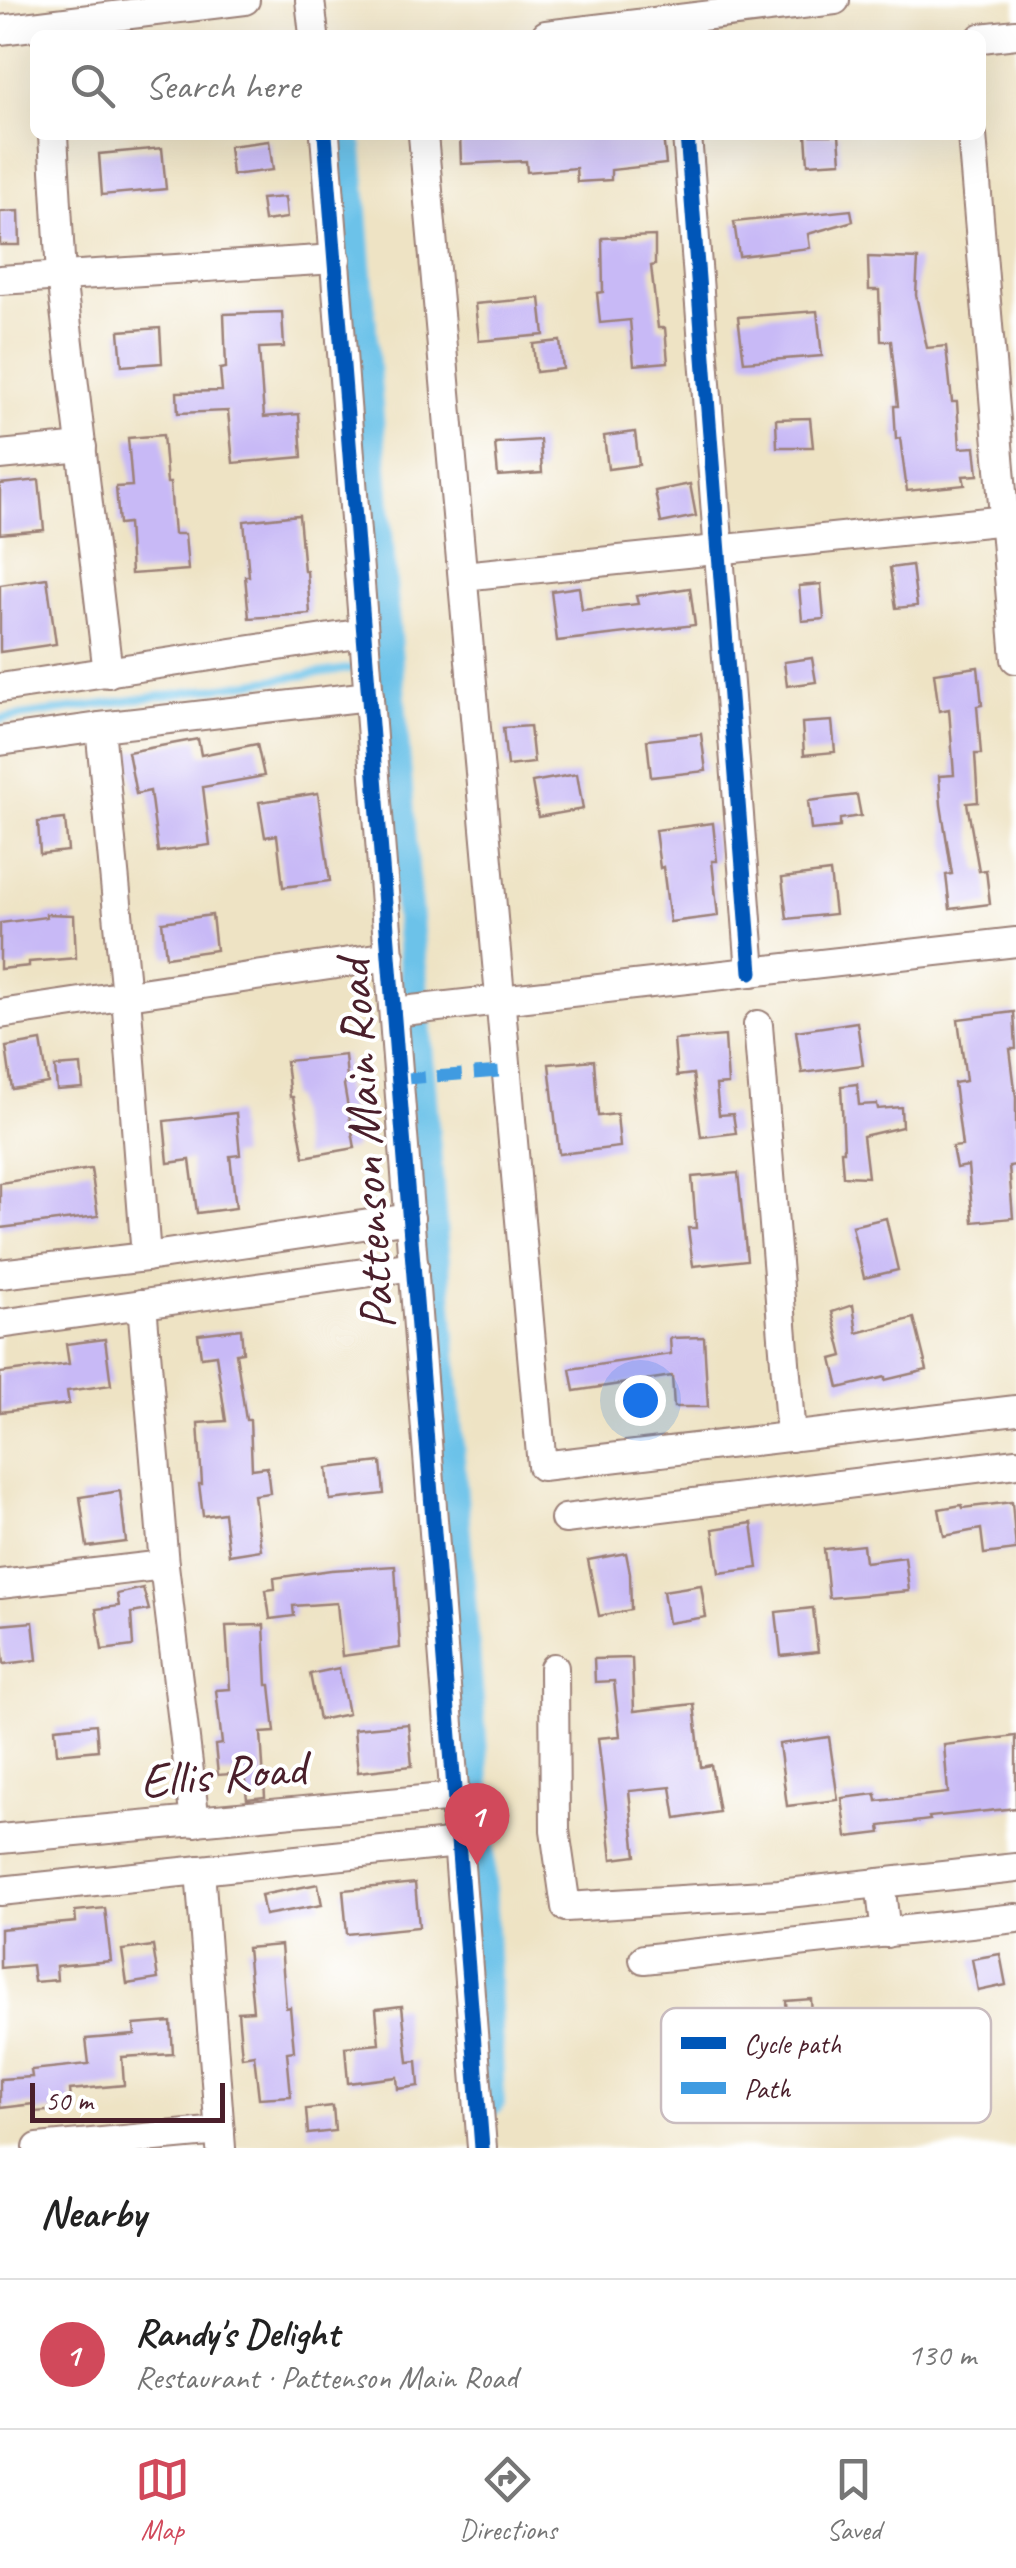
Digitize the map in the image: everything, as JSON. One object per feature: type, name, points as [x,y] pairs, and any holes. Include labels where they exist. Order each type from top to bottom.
[{"type":"street","points":[[0,30],[48,30],[245,0]]},
{"type":"street","points":[[310,0],[313,30]]},
{"type":"street","points":[[587,30],[836,0]]},
{"type":"street","points":[[986,37],[1016,34]]},
{"type":"street","points":[[53,140],[61,276],[108,673]]},
{"type":"street","name":"Pattenson Main Road","points":[[325,140],[390,956],[401,1011],[410,1218],[482,2148]]},
{"type":"street","points":[[423,140],[495,1002],[542,1466],[1016,1410]]},
{"type":"street","points":[[687,140],[751,972]]},
{"type":"street","points":[[972,140],[1010,520],[1016,658]]},
{"type":"street","points":[[0,280],[336,259]]},
{"type":"street","points":[[0,456],[82,447]]},
{"type":"street","points":[[462,576],[1010,520]]},
{"type":"street","points":[[0,688],[365,641]]},
{"type":"street","points":[[0,742],[369,689]]},
{"type":"street","points":[[100,726],[146,1257]]},
{"type":"street","points":[[401,1011],[1016,942]]},
{"type":"street","points":[[0,1014],[390,956]]},
{"type":"street","points":[[758,1025],[791,1437]]},
{"type":"street","points":[[0,1274],[410,1218]]},
{"type":"street","points":[[0,1324],[414,1266]]},
{"type":"street","points":[[142,1304],[164,1565],[195,1822]]},
{"type":"street","points":[[564,1519],[1016,1463]]},
{"type":"street","points":[[0,1584],[164,1565]]},
{"type":"street","points":[[554,1668],[554,1830],[566,1907],[760,1895],[1016,1868]]},
{"type":"street","name":"Ellis Road","points":[[0,1840],[455,1797]]},
{"type":"street","points":[[0,1891],[458,1844]]},
{"type":"street","points":[[38,2148],[221,2140],[200,1870]]},
{"type":"street","points":[[880,1883],[886,1932]]},
{"type":"street","points":[[644,1958],[1016,1918]]},
{"type":"building","points":[[460,140],[664,140],[666,164],[611,170],[611,180],[577,182],[576,168],[527,172],[526,161],[461,164]]},
{"type":"building","points":[[806,140],[839,140],[841,162],[808,164]]},
{"type":"building","points":[[269,141],[273,170],[232,175],[229,146]]},
{"type":"building","points":[[162,148],[166,189],[102,195],[99,154]]},
{"type":"building","points":[[285,197],[287,218],[264,221],[261,199]]},
{"type":"building","points":[[851,210],[853,221],[808,234],[810,248],[739,256],[734,222]]},
{"type":"building","points":[[19,211],[20,245],[0,245],[0,212]]},
{"type":"building","points":[[655,236],[655,265],[651,266],[658,328],[665,328],[668,362],[634,365],[630,320],[600,323],[597,293],[603,292],[602,238]]},
{"type":"building","points":[[868,257],[918,259],[916,295],[927,348],[946,346],[952,402],[957,402],[960,448],[975,447],[978,475],[963,476],[965,485],[907,491],[900,438],[896,439],[894,406],[898,406],[891,341],[881,341],[879,290],[869,290]]},
{"type":"building","points":[[540,298],[544,335],[479,341],[475,304]]},
{"type":"building","points":[[817,311],[822,356],[744,362],[738,317]]},
{"type":"building","points":[[282,312],[284,347],[259,348],[264,417],[299,414],[302,457],[233,463],[228,411],[178,413],[177,392],[222,391],[220,369],[226,368],[224,314]]},
{"type":"building","points":[[160,328],[162,363],[122,366],[119,331]]},
{"type":"building","points":[[560,341],[563,369],[536,372],[533,344]]},
{"type":"building","points":[[810,418],[813,447],[777,447],[776,419]]},
{"type":"building","points":[[635,432],[639,465],[608,469],[604,436]]},
{"type":"building","points":[[163,435],[174,534],[185,534],[188,570],[131,574],[128,523],[119,524],[116,487],[132,486],[128,438]]},
{"type":"building","points":[[540,440],[542,473],[498,476],[495,443]]},
{"type":"building","points":[[39,480],[44,530],[0,534],[0,484]]},
{"type":"building","points":[[690,484],[696,516],[661,523],[655,491]]},
{"type":"building","points":[[299,515],[310,614],[249,618],[244,521]]},
{"type":"building","points":[[912,565],[917,606],[896,608],[890,568]]},
{"type":"building","points":[[47,578],[56,644],[0,652],[0,585]]},
{"type":"building","points":[[821,584],[824,619],[802,621],[799,586]]},
{"type":"building","points":[[579,587],[582,610],[638,604],[636,596],[690,588],[695,625],[557,641],[551,591]]},
{"type":"building","points":[[812,658],[816,682],[787,686],[784,662]]},
{"type":"building","points":[[978,667],[982,705],[977,706],[981,754],[975,754],[978,802],[967,803],[979,871],[986,870],[990,904],[950,909],[946,875],[952,874],[939,776],[954,775],[949,709],[939,711],[934,673]]},
{"type":"building","points":[[832,721],[835,752],[804,755],[802,723]]},
{"type":"building","points":[[530,726],[534,763],[507,766],[503,728]]},
{"type":"building","points":[[701,734],[706,771],[651,777],[647,740]]},
{"type":"building","points":[[198,739],[201,755],[257,744],[264,776],[203,787],[210,845],[158,852],[150,791],[136,794],[128,752]]},
{"type":"building","points":[[577,774],[583,809],[538,817],[532,782]]},
{"type":"building","points":[[318,793],[330,881],[283,887],[277,835],[265,837],[259,802]]},
{"type":"building","points":[[857,795],[861,816],[840,819],[840,827],[811,830],[808,801]]},
{"type":"building","points":[[65,819],[68,851],[40,854],[38,822]]},
{"type":"building","points":[[713,823],[717,861],[712,861],[718,916],[670,922],[655,830]]},
{"type":"building","points":[[830,872],[835,914],[787,919],[782,878]]},
{"type":"building","points":[[46,914],[74,915],[76,958],[0,969],[0,923]]},
{"type":"building","points":[[212,915],[216,950],[166,957],[162,922]]},
{"type":"building","points":[[1014,1012],[1016,1049],[1010,1049],[1016,1097],[1016,1165],[1009,1166],[1013,1218],[973,1222],[968,1166],[956,1168],[952,1147],[962,1146],[954,1083],[966,1081],[958,1019]]},
{"type":"building","points":[[857,1022],[863,1065],[802,1073],[796,1031]]},
{"type":"building","points":[[725,1036],[728,1084],[716,1085],[719,1115],[733,1114],[736,1133],[701,1137],[693,1074],[677,1076],[674,1040]]},
{"type":"building","points":[[41,1041],[48,1083],[12,1089],[6,1047]]},
{"type":"building","points":[[345,1055],[344,1085],[355,1148],[304,1157],[286,1061]]},
{"type":"building","points":[[594,1060],[598,1116],[617,1114],[620,1147],[559,1154],[549,1064]]},
{"type":"building","points":[[81,1065],[83,1088],[57,1090],[55,1067]]},
{"type":"building","points":[[857,1084],[859,1105],[877,1104],[878,1109],[901,1107],[902,1127],[863,1136],[868,1177],[843,1176],[841,1086]]},
{"type":"building","points":[[236,1113],[240,1155],[230,1156],[236,1208],[197,1213],[190,1160],[168,1163],[164,1121]]},
{"type":"building","points":[[91,1169],[98,1216],[0,1228],[0,1183]]},
{"type":"building","points":[[738,1173],[747,1260],[693,1266],[688,1228],[696,1228],[692,1177]]},
{"type":"building","points":[[886,1218],[898,1270],[864,1278],[852,1226]]},
{"type":"building","points":[[853,1305],[857,1333],[914,1318],[927,1370],[839,1388],[832,1359],[843,1356],[832,1312]]},
{"type":"building","points":[[241,1329],[243,1352],[236,1353],[246,1420],[250,1420],[252,1469],[267,1467],[270,1493],[254,1495],[261,1550],[229,1555],[224,1513],[203,1516],[198,1423],[226,1421],[216,1355],[201,1357],[198,1334]]},
{"type":"building","points":[[704,1337],[708,1407],[674,1407],[672,1376],[574,1391],[570,1369],[671,1354],[670,1338]]},
{"type":"building","points":[[105,1339],[111,1385],[67,1391],[69,1404],[0,1412],[0,1373],[69,1364],[66,1344]]},
{"type":"building","points":[[381,1462],[384,1494],[330,1500],[327,1468]]},
{"type":"building","points":[[120,1491],[126,1542],[87,1547],[80,1497]]},
{"type":"building","points":[[1012,1502],[1016,1550],[984,1554],[981,1529],[944,1536],[939,1509]]},
{"type":"building","points":[[752,1523],[758,1568],[719,1573],[713,1529]]},
{"type":"building","points":[[863,1545],[865,1562],[905,1557],[909,1591],[829,1598],[824,1549]]},
{"type":"building","points":[[626,1553],[631,1610],[599,1616],[588,1560]]},
{"type":"building","points":[[395,1566],[400,1648],[342,1656],[337,1603],[293,1606],[294,1616],[270,1619],[266,1590],[275,1589],[274,1578]]},
{"type":"building","points":[[701,1585],[706,1617],[668,1623],[663,1591]]},
{"type":"building","points":[[143,1588],[149,1610],[131,1613],[133,1646],[102,1650],[96,1609],[119,1606],[117,1594]]},
{"type":"building","points":[[813,1608],[818,1652],[781,1656],[776,1612]]},
{"type":"building","points":[[33,1622],[37,1660],[4,1664],[0,1625]]},
{"type":"building","points":[[264,1625],[267,1685],[275,1732],[261,1733],[265,1797],[247,1799],[244,1773],[218,1775],[215,1745],[222,1744],[216,1690],[230,1689],[226,1626]]},
{"type":"building","points":[[632,1658],[634,1711],[694,1704],[701,1767],[711,1765],[719,1812],[676,1819],[671,1787],[629,1791],[636,1856],[612,1859],[598,1738],[620,1736],[614,1681],[595,1682],[594,1659]]},
{"type":"building","points":[[339,1668],[348,1714],[319,1720],[310,1674]]},
{"type":"building","points":[[96,1724],[98,1750],[57,1754],[55,1728]]},
{"type":"building","points":[[408,1724],[412,1766],[358,1772],[354,1729]]},
{"type":"building","points":[[1016,1736],[1016,1808],[929,1817],[930,1820],[880,1826],[881,1833],[847,1837],[842,1798],[876,1794],[877,1801],[948,1793],[944,1745]]},
{"type":"building","points":[[829,1737],[838,1800],[787,1806],[779,1744]]},
{"type":"building","points":[[415,1883],[419,1927],[347,1934],[343,1890]]},
{"type":"building","points":[[318,1884],[322,1905],[265,1915],[261,1895]]},
{"type":"building","points":[[105,1908],[111,1961],[56,1966],[57,1980],[34,1982],[32,1965],[0,1968],[0,1929],[76,1922],[75,1911]]},
{"type":"building","points":[[281,1945],[294,2051],[287,2052],[291,2096],[259,2098],[254,2055],[242,2057],[238,2012],[253,2011],[247,1948]]},
{"type":"building","points":[[153,1946],[158,1979],[127,1984],[122,1950]]},
{"type":"building","points":[[1000,1954],[1006,1985],[978,1991],[972,1959]]},
{"type":"building","points":[[811,1999],[812,2008],[786,2008],[786,2001]]},
{"type":"building","points":[[402,2006],[408,2062],[417,2061],[419,2086],[398,2089],[397,2077],[348,2083],[345,2047],[379,2044],[376,2009]]},
{"type":"building","points":[[171,2022],[173,2054],[122,2057],[124,2085],[70,2090],[72,2109],[35,2112],[34,2104],[0,2108],[0,2079],[32,2077],[31,2070],[89,2064],[86,2039],[135,2035],[134,2025]]},
{"type":"building","points":[[333,2106],[335,2131],[308,2134],[306,2109]]},
{"type":"waterway","points":[[349,148],[480,1830],[491,2102]]},
{"type":"waterway","points":[[0,719],[389,663]]},
{"type":"waterway","points":[[416,1261],[435,1259]]},
{"type":"waterway","points":[[462,1832],[480,1830]]},
{"type":"marked path","points":[[400,1079],[507,1071]]},
{"type":"cycle path","points":[[325,140],[482,2148]]},
{"type":"cycle path","points":[[687,140],[751,972]]},
{"type":"place","name":"Randy's Delight","points":[[477,1865]]}]
